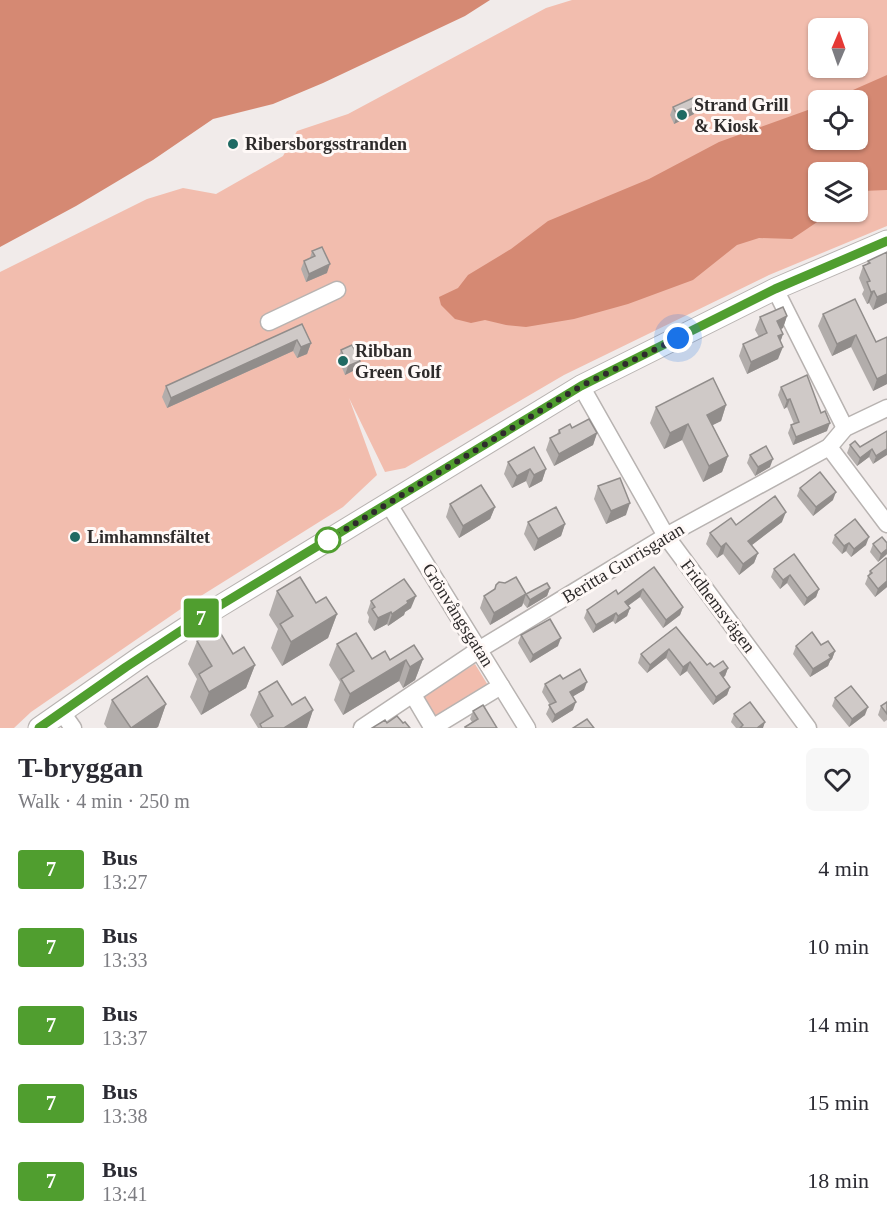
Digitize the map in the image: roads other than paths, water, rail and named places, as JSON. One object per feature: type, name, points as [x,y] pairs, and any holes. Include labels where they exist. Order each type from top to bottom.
[{"type":"main road","points":[[39,728],[206,615],[581,386],[775,289],[887,241]]},
{"type":"street","points":[[775,289],[845,428]]},
{"type":"street","points":[[269,322],[337,290]]},
{"type":"street","name":"Fridhemsvägen","points":[[581,386],[666,536],[808,728]]},
{"type":"street","name":"Beritta Gurrisgatan","points":[[362,728],[480,649],[666,536],[829,447],[845,428],[887,408]]},
{"type":"street","points":[[829,447],[887,525]]},
{"type":"street","name":"Grönvångsgatan","points":[[388,503],[527,728]]},
{"type":"street","points":[[413,696],[432,727],[501,686]]},
{"type":"street","points":[[61,711],[73,728]]},
{"type":"place","name":"Strand Grill & Kiosk","points":[[682,115]]},
{"type":"place","name":"Ribersborgsstranden","points":[[233,144]]},
{"type":"place","name":"Ribban Green Golf","points":[[343,361]]},
{"type":"place","name":"Limhamnsfältet","points":[[75,537]]}]
